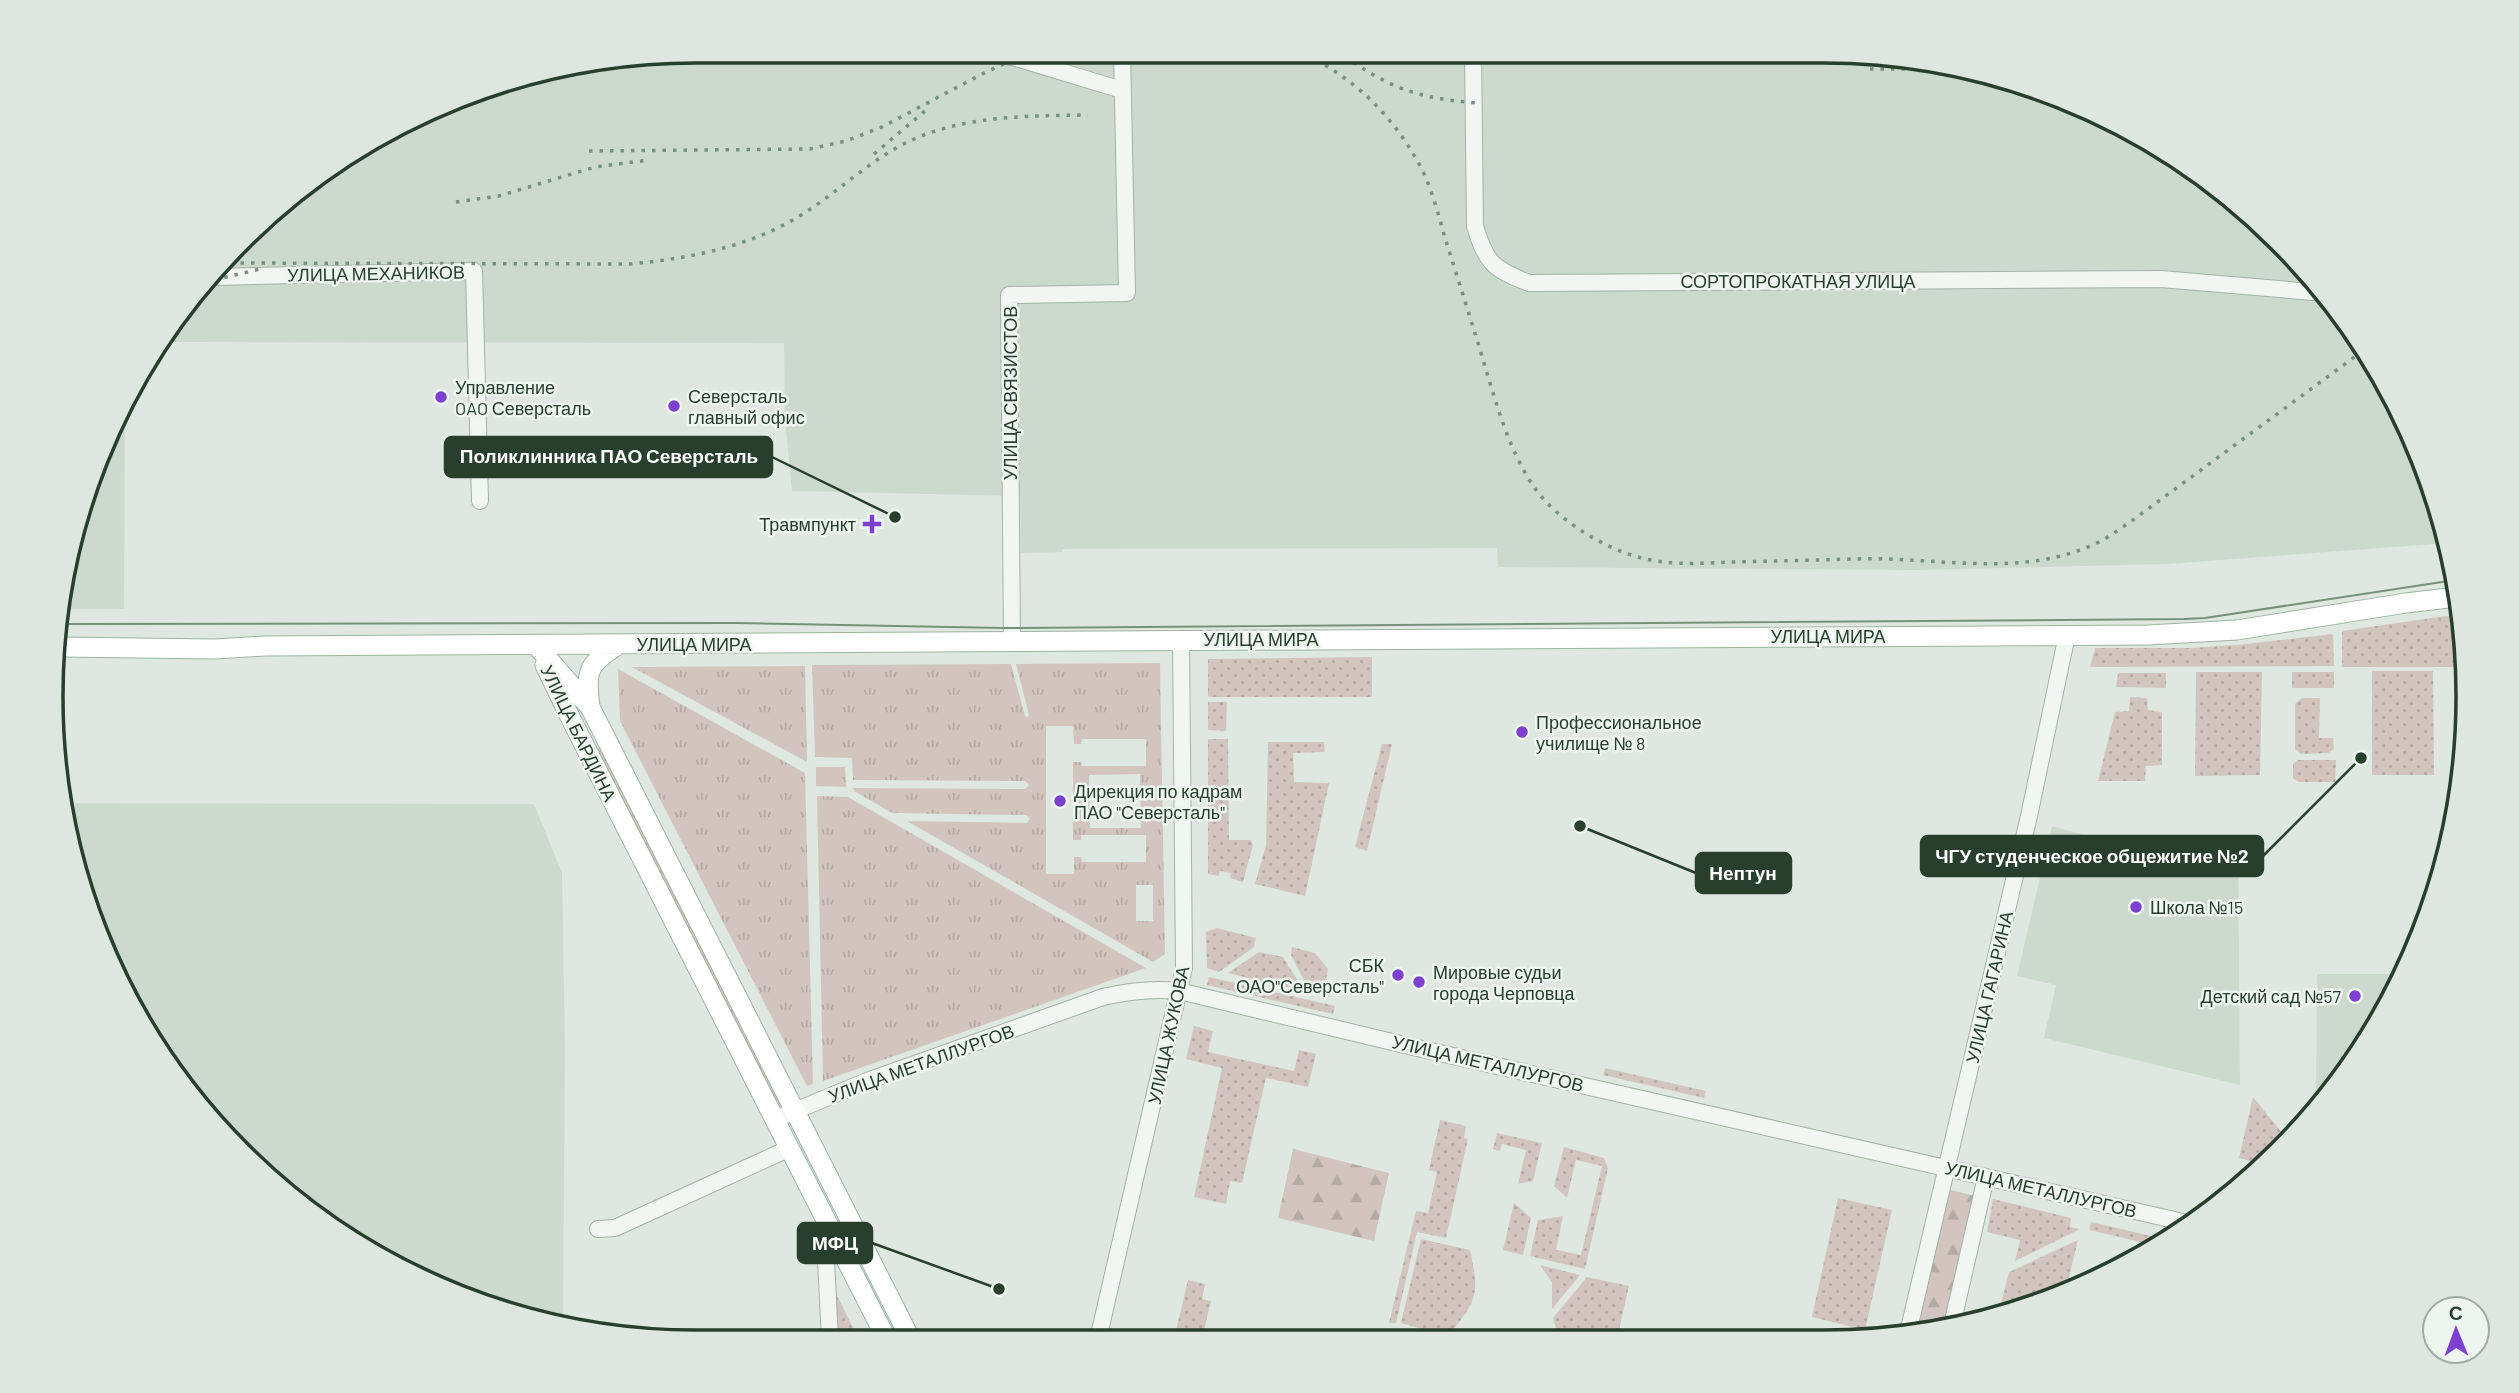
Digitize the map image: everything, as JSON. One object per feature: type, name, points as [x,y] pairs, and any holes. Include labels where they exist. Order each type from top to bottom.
[{"type":"main road","name":"УЛИЦА МИРА","points":[[65,647],[215,649],[279,646],[2205,633],[2448,598]]},
{"type":"main road","points":[[590,707],[586,684],[591,666],[600,656],[620,644]]},
{"type":"main road","name":"УЛИЦА БАРДИНА","points":[[536,645],[590,707],[906,1330]]},
{"type":"main road","name":"УЛИЦА БАРДИНА","points":[[536,645],[637,851],[882,1330]]},
{"type":"main road","points":[[637,851],[658,840]]},
{"type":"street","points":[[1033,63],[1122,90]]},
{"type":"street","name":"УЛИЦА СВЯЗИСТОВ","points":[[1012,642],[1009,295],[1127,293],[1122,63]]},
{"type":"street","name":"СОРТОПРОКАТНАЯ УЛИЦА","points":[[1473,63],[1475,226],[1482,252],[1502,273],[1529,283],[2161,279],[2309,292]]},
{"type":"street","name":"УЛИЦА МЕХАНИКОВ","points":[[222,277],[474,271],[480,501]]},
{"type":"street","name":"УЛИЦА ГАГАРИНА","points":[[1910,1324],[2029,816],[2067,635]]},
{"type":"street","name":"УЛИЦА ЖУКОВА","points":[[1100,1330],[1184,968],[1181,640]]},
{"type":"street","name":"УЛИЦА МЕТАЛЛУРГОВ","points":[[774,1121],[867,1081],[1103,997],[1147,989],[1179,991],[2177,1221]]},
{"type":"street","points":[[598,1229],[615,1228],[788,1149]]},
{"type":"street","points":[[1954,1316],[1986,1177]]},
{"type":"street","points":[[824,1215],[830,1330]]},
{"type":"shaded area","points":[[696,63],[1864,64],[1946,75],[2026,97],[2065,111],[2139,148],[2208,194],[2240,220],[2299,279],[2325,311],[2371,380],[2408,454],[2437,544],[2167,564],[1917,570],[1498,567],[1497,548],[1062,549],[1062,552],[1021,553],[1020,496],[792,491],[785,420],[784,343],[172,342],[220,279],[279,220],[311,194],[380,148],[416,128],[493,97],[573,75],[614,68]]},
{"type":"shaded area","points":[[125,423],[124,609],[69,609],[75,573],[97,493]]},
{"type":"shaded area","points":[[72,803],[534,804],[562,873],[565,1048],[563,1316],[454,1282],[380,1245],[311,1199],[279,1173],[220,1114],[170,1048],[128,977],[97,900]]},
{"type":"shaded area","name":"Школа №15","points":[[2052,826],[2084,835],[2238,839],[2240,1085],[2044,1038],[2056,985],[2017,976]]},
{"type":"shaded area","name":"Детский сад №57","points":[[2317,974],[2392,974],[2349,1048],[2325,1082],[2319,1090],[2316,1089]]},
{"type":"green space","points":[[2451,615],[2455,667],[2342,667],[2342,631]]},
{"type":"green space","points":[[2333,634],[2334,666],[2090,667],[2095,648],[2190,648]]},
{"type":"green space","points":[[1372,657],[1372,697],[1208,697],[1208,659]]},
{"type":"green space","points":[[1160,663],[1165,954],[1153,962],[907,821],[1027,823],[1030,819],[1026,815],[892,813],[853,788],[1025,789],[1029,785],[1025,781],[853,780],[852,758],[815,757],[812,665],[1011,664],[1027,717],[1029,715],[1016,664]],"holes":[[[1046,726],[1073,726],[1074,744],[1081,744],[1082,739],[1146,739],[1146,766],[1082,766],[1081,762],[1073,762],[1073,840],[1081,840],[1081,835],[1146,835],[1146,862],[1082,862],[1081,857],[1074,857],[1074,874],[1046,874]],[[1140,774],[1141,828],[1090,828],[1089,775]],[[1136,885],[1153,885],[1153,921],[1136,921]]]},
{"type":"green space","points":[[805,666],[807,762],[632,667]]},
{"type":"green space","points":[[618,669],[805,773],[813,1084],[807,1086],[620,721]]},
{"type":"green space","points":[[2372,671],[2433,671],[2434,775],[2372,775]]},
{"type":"green space","points":[[2196,672],[2262,672],[2260,775],[2195,776]]},
{"type":"green space","points":[[2292,672],[2334,672],[2334,688],[2292,688]]},
{"type":"green space","points":[[2118,673],[2166,673],[2166,688],[2116,687]]},
{"type":"green space","points":[[2130,697],[2147,698],[2148,710],[2162,712],[2162,765],[2146,766],[2145,781],[2098,781],[2115,712],[2129,711]]},
{"type":"green space","points":[[2302,698],[2320,698],[2319,738],[2333,738],[2334,749],[2328,753],[2301,754],[2295,749],[2295,704]]},
{"type":"green space","points":[[1208,702],[1227,702],[1226,731],[1208,730]]},
{"type":"green space","points":[[1208,739],[1228,739],[1229,840],[1251,840],[1253,845],[1243,882],[1230,878],[1231,873],[1220,871],[1219,876],[1208,874]]},
{"type":"green space","points":[[1268,742],[1324,742],[1325,752],[1293,753],[1294,782],[1329,783],[1305,896],[1255,884],[1266,845]]},
{"type":"green space","points":[[1382,744],[1392,744],[1367,851],[1355,847]]},
{"type":"green space","points":[[601,746],[786,1104],[778,1108],[592,750]]},
{"type":"green space","points":[[2298,760],[2336,760],[2335,782],[2298,782],[2293,778],[2293,764]]},
{"type":"green space","points":[[816,767],[845,767],[846,787],[816,786]]},
{"type":"green space","points":[[817,796],[848,797],[1146,968],[823,1081]]},
{"type":"green space","points":[[1217,928],[1256,938],[1254,947],[1219,972],[1207,968],[1206,932]]},
{"type":"green space","points":[[1292,947],[1315,953],[1328,969],[1324,989],[1331,997],[1310,992],[1291,955]]},
{"type":"green space","points":[[1259,952],[1283,957],[1304,991],[1228,973]]},
{"type":"green space","points":[[1209,977],[1335,1006],[1333,1014],[1207,985]]},
{"type":"green space","points":[[1194,1026],[1213,1031],[1208,1052],[1294,1071],[1299,1050],[1316,1054],[1308,1087],[1266,1078],[1242,1183],[1230,1181],[1226,1204],[1194,1197],[1222,1068],[1186,1059]]},
{"type":"green space","points":[[1605,1068],[1706,1091],[1704,1098],[1603,1075]]},
{"type":"green space","points":[[2253,1097],[2282,1132],[2252,1161],[2239,1158]]},
{"type":"green space","points":[[1440,1120],[1466,1126],[1464,1138],[1468,1139],[1446,1238],[1417,1232],[1396,1323],[1389,1323],[1416,1211],[1428,1213],[1437,1172],[1429,1170]]},
{"type":"green space","points":[[1497,1133],[1542,1143],[1533,1181],[1518,1184],[1526,1150],[1502,1144],[1500,1151],[1493,1149]]},
{"type":"green space","points":[[1564,1147],[1604,1158],[1608,1168],[1585,1269],[1530,1256],[1538,1220],[1563,1216],[1556,1250],[1581,1255],[1602,1166],[1576,1160],[1567,1198],[1554,1186]]},
{"type":"green space","points":[[1293,1149],[1389,1173],[1374,1241],[1278,1218]]},
{"type":"green space","points":[[1947,1189],[1975,1196],[1947,1318],[1915,1323]]},
{"type":"green space","points":[[1838,1198],[1892,1210],[1865,1329],[1812,1317]]},
{"type":"green space","points":[[1993,1199],[2071,1218],[2070,1227],[2080,1229],[2015,1261],[2020,1240],[1987,1232]]},
{"type":"green space","points":[[1514,1203],[1531,1218],[1523,1255],[1503,1250]]},
{"type":"green space","points":[[2091,1222],[2153,1236],[2143,1243],[2089,1230]]},
{"type":"green space","points":[[1421,1239],[1470,1250],[1475,1278],[1474,1297],[1453,1330],[1426,1330],[1401,1323]]},
{"type":"green space","points":[[2078,1240],[2068,1281],[2001,1303],[2009,1272]]},
{"type":"green space","points":[[1540,1265],[1580,1275],[1552,1309],[1552,1282]]},
{"type":"green space","points":[[1587,1277],[1629,1286],[1619,1330],[1557,1330],[1553,1318]]},
{"type":"green space","points":[[1188,1280],[1205,1284],[1202,1299],[1211,1301],[1204,1330],[1176,1330]]},
{"type":"green space","points":[[836,1293],[854,1330],[837,1330]]},
{"type":"tram line","points":[[67,624],[737,623],[1003,628],[2184,619],[2445,581]]},
{"type":"railway","points":[[589,151],[810,149],[846,141],[882,127],[1005,63]]},
{"type":"railway","points":[[1321,63],[1367,96],[1395,127],[1418,162],[1434,199],[1495,400],[1518,459],[1534,487],[1543,499],[1568,521],[1597,540],[1627,554],[1665,562],[1688,563],[1886,559],[1978,564],[2040,560],[2069,554],[2099,542],[2133,520],[2356,356]]},
{"type":"railway","points":[[1355,63],[1395,86],[1418,94],[1480,103]]},
{"type":"railway","points":[[1870,69],[1911,69]]},
{"type":"railway","points":[[874,154],[925,111]]},
{"type":"railway","points":[[235,263],[630,264],[678,258],[725,248],[770,232],[812,208],[887,153],[935,131],[1000,118],[1088,115]]},
{"type":"railway","points":[[456,202],[499,196],[595,167],[649,160]]},
{"type":"railway","points":[[221,278],[260,269]]},
{"type":"place","name":"Управление OAO Северсталь","points":[[441,397]]},
{"type":"place","name":"Северсталь главный офис","points":[[674,406]]},
{"type":"place","name":"Поликлинника ПАО Северсталь","points":[[895,517]]},
{"type":"place","name":"Травмпункт","points":[[872,524]]},
{"type":"place","name":"Профессиональное училище № 8","points":[[1522,732]]},
{"type":"place","name":"ЧГУ студенческое общежитие №2","points":[[2361,758]]},
{"type":"place","name":"Дирекция по кадрам ПАО \"Северсталь\"","points":[[1060,801]]},
{"type":"place","name":"Нептун","points":[[1580,826]]},
{"type":"place","name":"Школа №15","points":[[2136,907]]},
{"type":"place","name":"СБК ОАО\"Северсталь\"","points":[[1398,975]]},
{"type":"place","name":"Мировые судьи города Черповца","points":[[1419,982]]},
{"type":"place","name":"Детский сад №57","points":[[2355,996]]},
{"type":"place","name":"МФЦ","points":[[999,1289]]}]
